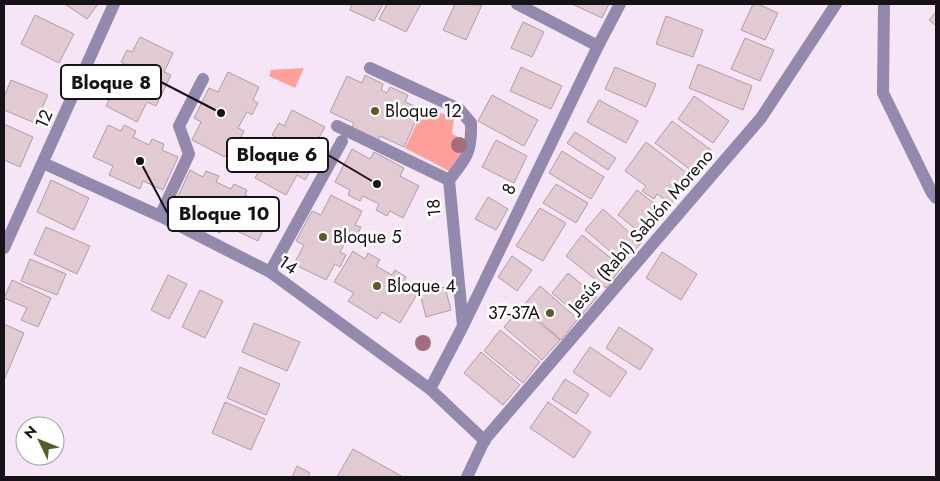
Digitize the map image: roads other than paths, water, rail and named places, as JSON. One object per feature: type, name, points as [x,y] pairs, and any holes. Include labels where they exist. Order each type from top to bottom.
[{"type":"street","name":"12","points":[[4,248],[44,163],[114,4]]},
{"type":"street","points":[[517,4],[598,46]]},
{"type":"street","name":"8","points":[[430,389],[463,326],[620,4]]},
{"type":"street","name":"Jesús (Rabí) Sablón Moreno","points":[[467,477],[484,441],[761,118],[836,4]]},
{"type":"street","points":[[884,4],[883,92],[936,198]]},
{"type":"street","points":[[370,68],[459,109],[471,123],[472,140],[466,158],[449,180]]},
{"type":"street","points":[[160,216],[189,154],[179,126],[203,79]]},
{"type":"street","name":"18","points":[[337,126],[449,180],[463,326]]},
{"type":"street","points":[[270,272],[342,141]]},
{"type":"street","name":"14","points":[[44,163],[160,216],[270,272],[430,389],[484,441]]},
{"type":"place","name":"Bloque 12","points":[[375,111]]},
{"type":"place","name":"Bloque 8","points":[[221,113]]},
{"type":"place","name":"Bloque 10","points":[[140,161]]},
{"type":"place","name":"Bloque 6","points":[[377,184]]},
{"type":"place","name":"Bloque 5","points":[[323,237]]},
{"type":"place","name":"Bloque 4","points":[[377,286]]},
{"type":"place","name":"37-37A","points":[[550,313]]}]
